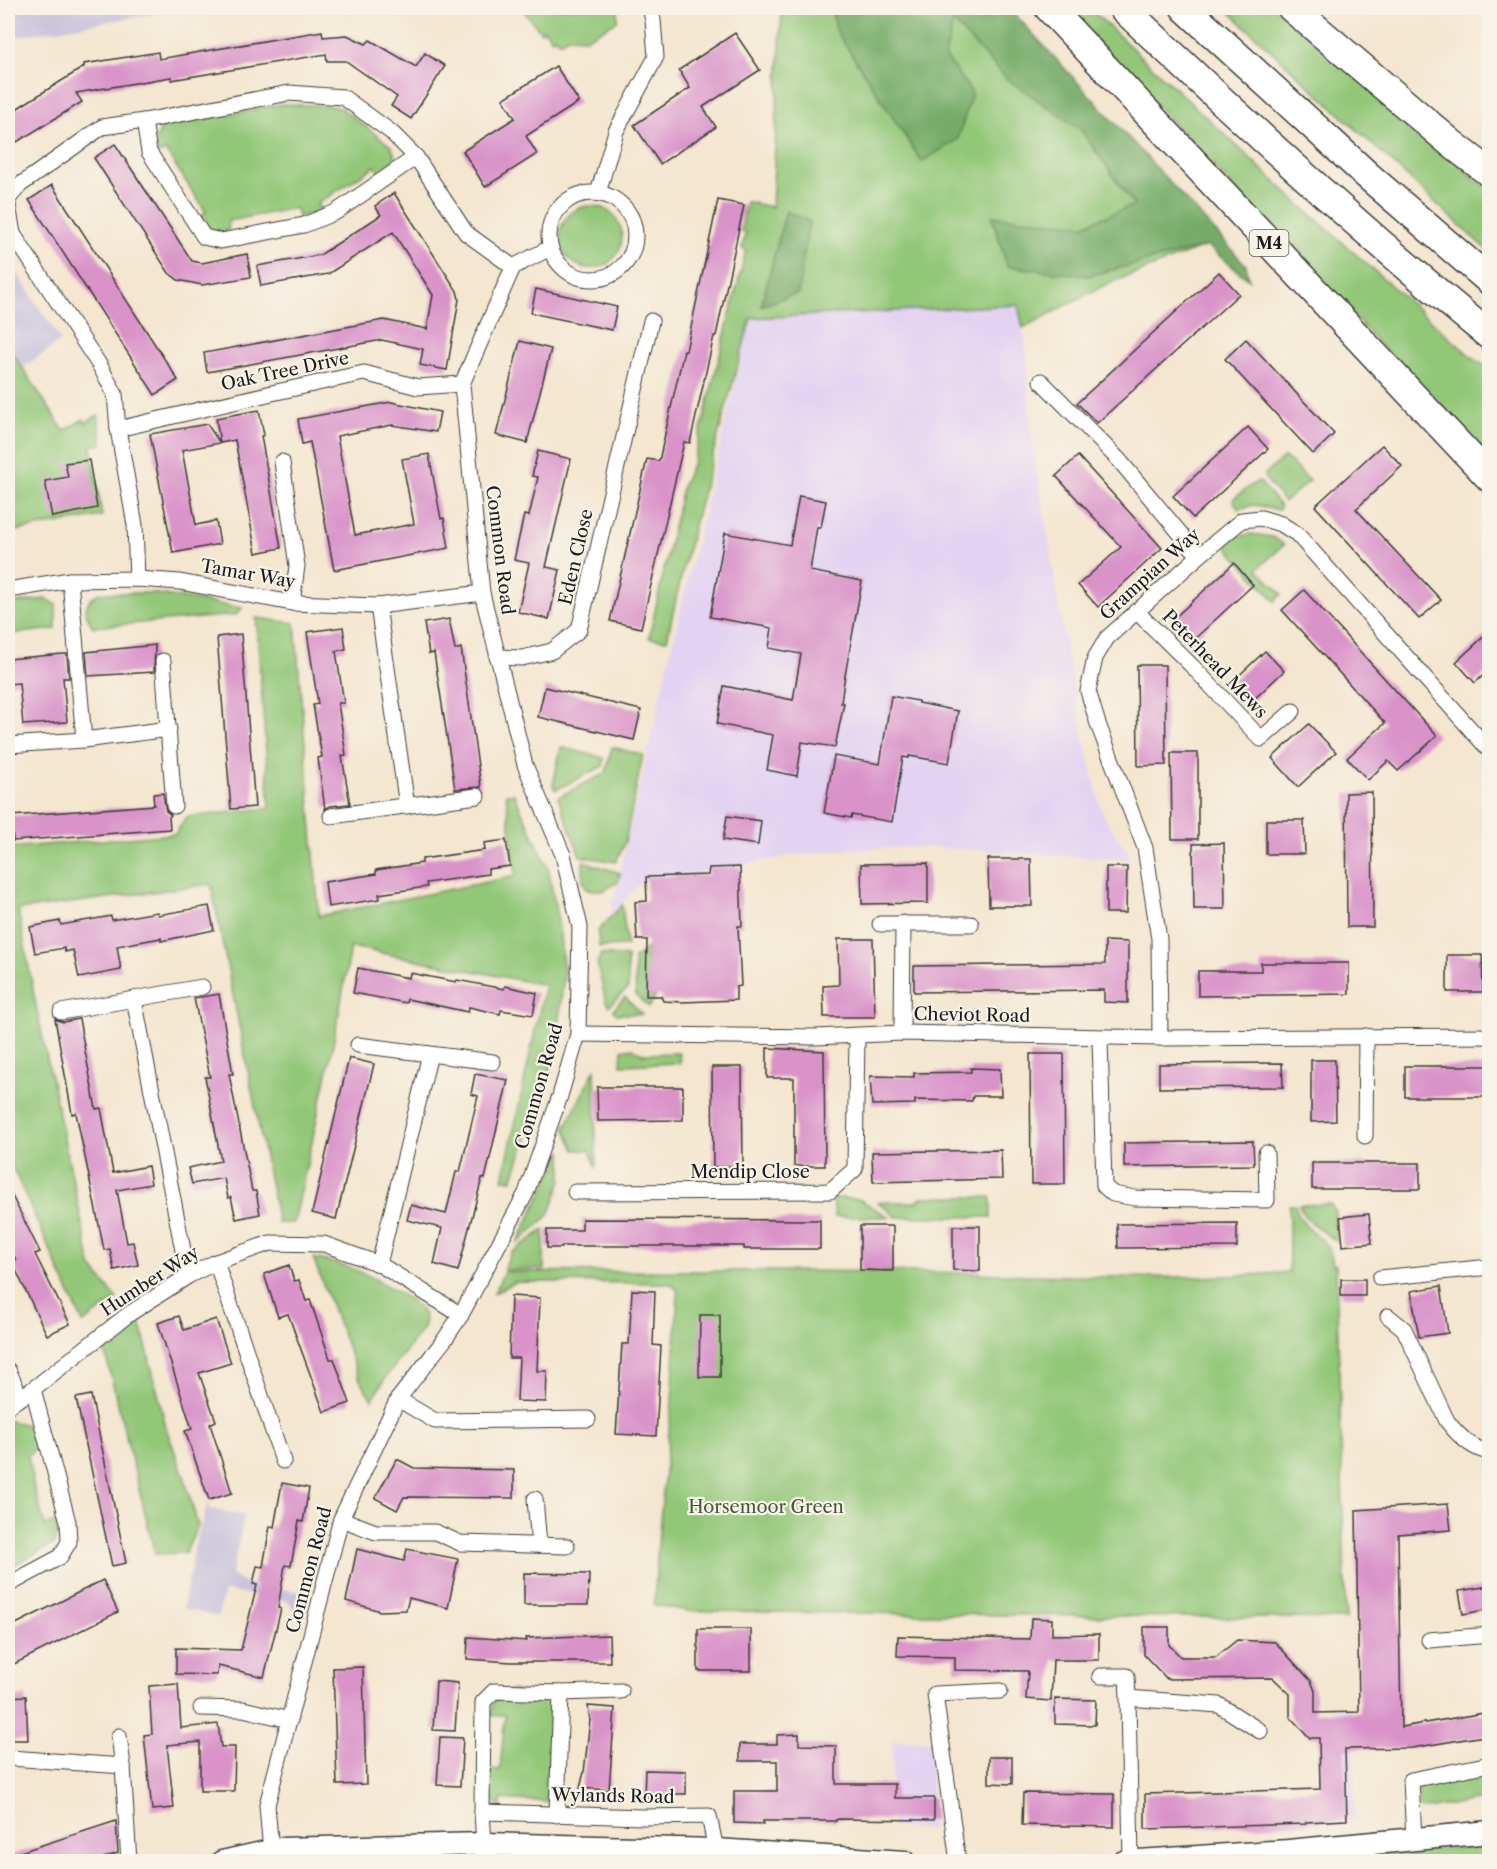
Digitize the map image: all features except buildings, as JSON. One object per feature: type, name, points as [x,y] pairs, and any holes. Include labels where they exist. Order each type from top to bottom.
[{"type":"highway","name":"M4","points":[[1049,8],[1490,478]]},
{"type":"highway","points":[[1124,8],[1222,102],[1490,336]]},
{"type":"highway","points":[[1185,8],[1366,175],[1490,281]]},
{"type":"highway","points":[[1292,8],[1452,144],[1490,172]]},
{"type":"main road","points":[[1124,1862],[1288,1851],[1490,1832]]},
{"type":"main road","points":[[222,1862],[280,1849],[484,1845],[716,1850],[905,1862]]},
{"type":"street","points":[[598,193],[616,131],[656,57],[650,8]]},
{"type":"street","points":[[8,199],[20,185],[102,127],[289,93],[343,97],[391,132],[416,158],[466,233],[513,267],[550,248]]},
{"type":"street","points":[[144,121],[149,152],[204,237],[221,241],[304,225],[336,212],[416,158]]},
{"type":"street","points":[[584,193],[598,193],[611,197],[630,217],[634,231],[634,245],[629,258],[620,269],[608,276],[594,279],[580,277],[567,271],[556,261],[550,248],[548,234],[551,220],[559,207],[570,198],[584,193]]},
{"type":"street","points":[[8,205],[13,234],[100,366],[115,394],[118,429],[135,525],[136,579]]},
{"type":"street","name":"Common Road","points":[[270,1852],[267,1805],[341,1519],[398,1399],[461,1315],[526,1193],[560,1096],[578,1034],[580,927],[563,855],[525,765],[482,592],[462,384],[513,267]]},
{"type":"street","name":"Eden Close","points":[[497,657],[522,658],[552,651],[579,630],[651,321]]},
{"type":"street","name":"Oak Tree Drive","points":[[118,429],[364,373],[418,387],[462,384]]},
{"type":"street","points":[[1041,381],[1119,460],[1199,555]]},
{"type":"street","points":[[282,462],[297,566],[292,603]]},
{"type":"street","name":"Grampian Way","points":[[1160,1038],[1159,939],[1145,848],[1098,724],[1088,691],[1095,658],[1107,638],[1199,555],[1242,520],[1261,518],[1281,524],[1297,534],[1490,751]]},
{"type":"street","name":"Tamar Way","points":[[8,590],[70,580],[136,579],[180,582],[292,603],[378,606],[482,592]]},
{"type":"street","points":[[70,580],[84,740]]},
{"type":"street","points":[[378,606],[407,806]]},
{"type":"street","name":"Peterhead Mews","points":[[1136,611],[1192,666],[1261,740],[1293,711]]},
{"type":"street","points":[[163,661],[174,806]]},
{"type":"street","points":[[8,746],[84,740],[169,729]]},
{"type":"street","points":[[331,816],[477,796]]},
{"type":"street","points":[[902,1033],[903,923]]},
{"type":"street","points":[[880,924],[971,924]]},
{"type":"street","points":[[61,1012],[202,987]]},
{"type":"street","points":[[134,999],[188,1276]]},
{"type":"street","name":"Cheviot Road","points":[[578,1034],[816,1037],[902,1033],[1100,1038],[1490,1036]]},
{"type":"street","name":"Mendip Close","points":[[575,1192],[830,1191],[855,1169],[857,1036]]},
{"type":"street","points":[[1365,1136],[1366,1036]]},
{"type":"street","points":[[1100,1038],[1104,1186],[1113,1194],[1135,1198],[1267,1200],[1266,1153]]},
{"type":"street","points":[[358,1045],[493,1062]]},
{"type":"street","points":[[379,1264],[430,1054]]},
{"type":"street","name":"Humber Way","points":[[8,1406],[129,1314],[188,1276],[216,1262],[270,1243],[324,1244],[379,1264],[461,1315]]},
{"type":"street","points":[[216,1262],[283,1461]]},
{"type":"street","points":[[1380,1278],[1490,1266]]},
{"type":"street","points":[[1388,1316],[1404,1329],[1447,1421],[1457,1434],[1483,1451],[1490,1452]]},
{"type":"street","points":[[8,1370],[27,1393],[68,1522],[69,1542],[60,1557],[8,1585]]},
{"type":"street","points":[[398,1399],[435,1421],[588,1419]]},
{"type":"street","points":[[536,1499],[538,1545]]},
{"type":"street","points":[[341,1519],[376,1532],[435,1532],[460,1543],[567,1546]]},
{"type":"street","points":[[1429,1640],[1490,1635]]},
{"type":"street","points":[[1100,1676],[1127,1676],[1131,1861]]},
{"type":"street","points":[[484,1845],[483,1702],[494,1691],[561,1693],[621,1690]]},
{"type":"street","points":[[958,1862],[935,1694],[1000,1691]]},
{"type":"street","points":[[557,1815],[561,1693]]},
{"type":"street","points":[[1128,1698],[1219,1705],[1260,1731]]},
{"type":"street","points":[[201,1708],[243,1709],[290,1720]]},
{"type":"street","points":[[119,1736],[129,1862]]},
{"type":"street","points":[[10,1758],[123,1766]]},
{"type":"street","points":[[1414,1839],[1411,1780],[1490,1764]]},
{"type":"street","name":"Wylands Road","points":[[482,1812],[643,1817],[709,1816],[716,1850]]},
{"type":"shaded area","points":[[8,8],[189,8],[8,38]]},
{"type":"shaded area","points":[[8,259],[61,341],[22,368],[8,345]]},
{"type":"shaded area","points":[[1018,305],[1027,354],[1031,432],[1066,650],[1100,805],[1107,822],[1128,852],[1130,860],[930,847],[838,850],[790,856],[680,876],[647,877],[610,915],[687,581],[751,318]]},
{"type":"shaded area","points":[[209,1500],[209,1509],[245,1515],[231,1575],[246,1584],[301,1592],[295,1612],[289,1601],[224,1591],[216,1617],[183,1608],[195,1545]]},
{"type":"shaded area","points":[[1329,1709],[1352,1709],[1355,1813],[1359,1820],[1331,1826]]},
{"type":"shaded area","points":[[892,1741],[931,1741],[931,1830],[892,1827]]},
{"type":"green space","points":[[521,8],[528,8],[530,11],[552,8],[618,8],[617,21],[587,38],[568,37],[560,42],[556,37],[552,39],[544,29],[541,32]]},
{"type":"green space","points":[[782,8],[984,8],[1207,246],[1107,284],[1023,328],[1018,305],[751,318],[717,438],[667,640],[649,638],[682,487],[693,462],[746,251],[742,248],[746,232],[741,233],[746,202],[772,207]]},
{"type":"green space","points":[[831,8],[1009,8],[1246,265],[1249,280],[1207,246],[1088,276],[1007,266],[992,216],[1084,225],[1134,205],[1081,130],[1007,79],[953,22],[945,56],[972,93],[958,139],[922,162],[837,32]]},
{"type":"green space","points":[[1066,8],[1089,8],[1298,203],[1476,361],[1489,368],[1489,461]]},
{"type":"green space","points":[[1225,8],[1275,8],[1489,190],[1489,252]]},
{"type":"green space","points":[[282,104],[333,106],[342,109],[391,146],[395,155],[394,162],[381,174],[375,166],[317,204],[322,212],[298,217],[296,208],[228,221],[229,230],[208,229],[199,217],[206,212],[166,151],[158,154],[154,143],[162,127]]},
{"type":"green space","points":[[585,206],[597,206],[613,215],[620,225],[622,237],[620,249],[613,259],[597,268],[585,268],[574,263],[565,254],[560,243],[560,231],[565,220],[574,211]]},
{"type":"green space","points":[[786,211],[809,221],[798,293],[761,306]]},
{"type":"green space","points":[[8,346],[64,431],[84,419],[85,423],[98,415],[102,444],[91,446],[102,516],[8,532]]},
{"type":"green space","points":[[1285,457],[1309,481],[1284,502],[1265,478],[1265,474]]},
{"type":"green space","points":[[1256,482],[1260,482],[1280,506],[1279,510],[1254,505],[1238,509],[1233,499]]},
{"type":"green space","points":[[1251,534],[1273,537],[1284,545],[1257,569],[1282,594],[1275,601],[1227,547],[1226,543],[1235,537]]},
{"type":"green space","points":[[99,593],[152,593],[242,608],[236,615],[93,627],[87,617],[86,608],[90,600]]},
{"type":"green space","points":[[45,599],[56,604],[56,629],[8,634],[8,604]]},
{"type":"green space","points":[[256,618],[295,623],[319,916],[516,876],[506,794],[514,794],[548,868],[559,926],[564,975],[557,1036],[547,1082],[512,1180],[503,1179],[545,985],[351,947],[332,1050],[294,1223],[278,1223],[211,884],[18,910],[91,1266],[117,1299],[83,1323],[8,1157],[8,848],[175,834],[186,817],[270,808]]},
{"type":"green space","points":[[561,747],[604,758],[603,766],[555,790],[553,785]]},
{"type":"green space","points":[[612,747],[643,755],[625,842],[616,862],[580,856],[558,797],[606,773]]},
{"type":"green space","points":[[583,861],[620,873],[618,882],[603,891],[587,889],[583,881]]},
{"type":"green space","points":[[622,905],[627,946],[599,947],[598,931]]},
{"type":"green space","points":[[647,948],[647,996],[656,996],[649,1007],[636,996],[634,958]]},
{"type":"green space","points":[[601,954],[627,957],[628,988],[609,1006],[606,1002],[597,963]]},
{"type":"green space","points":[[625,997],[642,1014],[617,1014],[613,1010]]},
{"type":"green space","points":[[633,1048],[642,1054],[679,1053],[680,1063],[621,1065],[622,1050]]},
{"type":"green space","points":[[595,1069],[596,1169],[590,1150],[575,1150],[565,1128]]},
{"type":"green space","points":[[562,1150],[562,1180],[549,1215],[517,1244]]},
{"type":"green space","points":[[922,1197],[991,1197],[991,1217],[896,1217],[878,1202],[917,1202]]},
{"type":"green space","points":[[833,1198],[859,1199],[889,1217],[835,1217]]},
{"type":"green space","points":[[1331,1204],[1335,1212],[1336,1241],[1310,1221],[1299,1205]]},
{"type":"green space","name":"Horsemoor Green","points":[[1289,1205],[1295,1205],[1306,1226],[1325,1242],[1333,1265],[1336,1265],[1346,1619],[689,1611],[654,1605],[672,1401],[678,1292],[673,1285],[666,1283],[516,1282],[494,1293],[504,1272],[870,1271],[1197,1277],[1289,1272]]},
{"type":"green space","points":[[544,1230],[544,1269],[504,1270],[511,1253]]},
{"type":"green space","points":[[313,1258],[347,1267],[372,1278],[410,1300],[423,1314],[425,1321],[423,1328],[372,1400],[360,1380]]},
{"type":"green space","points":[[140,1321],[167,1431],[184,1476],[198,1526],[185,1553],[155,1554],[104,1348]]},
{"type":"green space","points":[[8,1422],[37,1427],[39,1446],[28,1455],[33,1484],[45,1526],[57,1521],[60,1528],[54,1544],[8,1568]]},
{"type":"green space","points":[[511,1690],[553,1699],[547,1802],[502,1799],[501,1806],[489,1795],[487,1769],[500,1770],[505,1715],[491,1716],[494,1701]]},
{"type":"green space","points":[[1489,1768],[1489,1799],[1420,1810],[1418,1792],[1425,1778]]},
{"type":"green space","points":[[1489,1848],[1489,1861],[1323,1862],[1324,1859],[1394,1849]]},
{"type":"green space","points":[[414,1854],[632,1856],[751,1861],[412,1862]]},
{"type":"green space","points":[[406,1855],[407,1861],[319,1862]]}]
